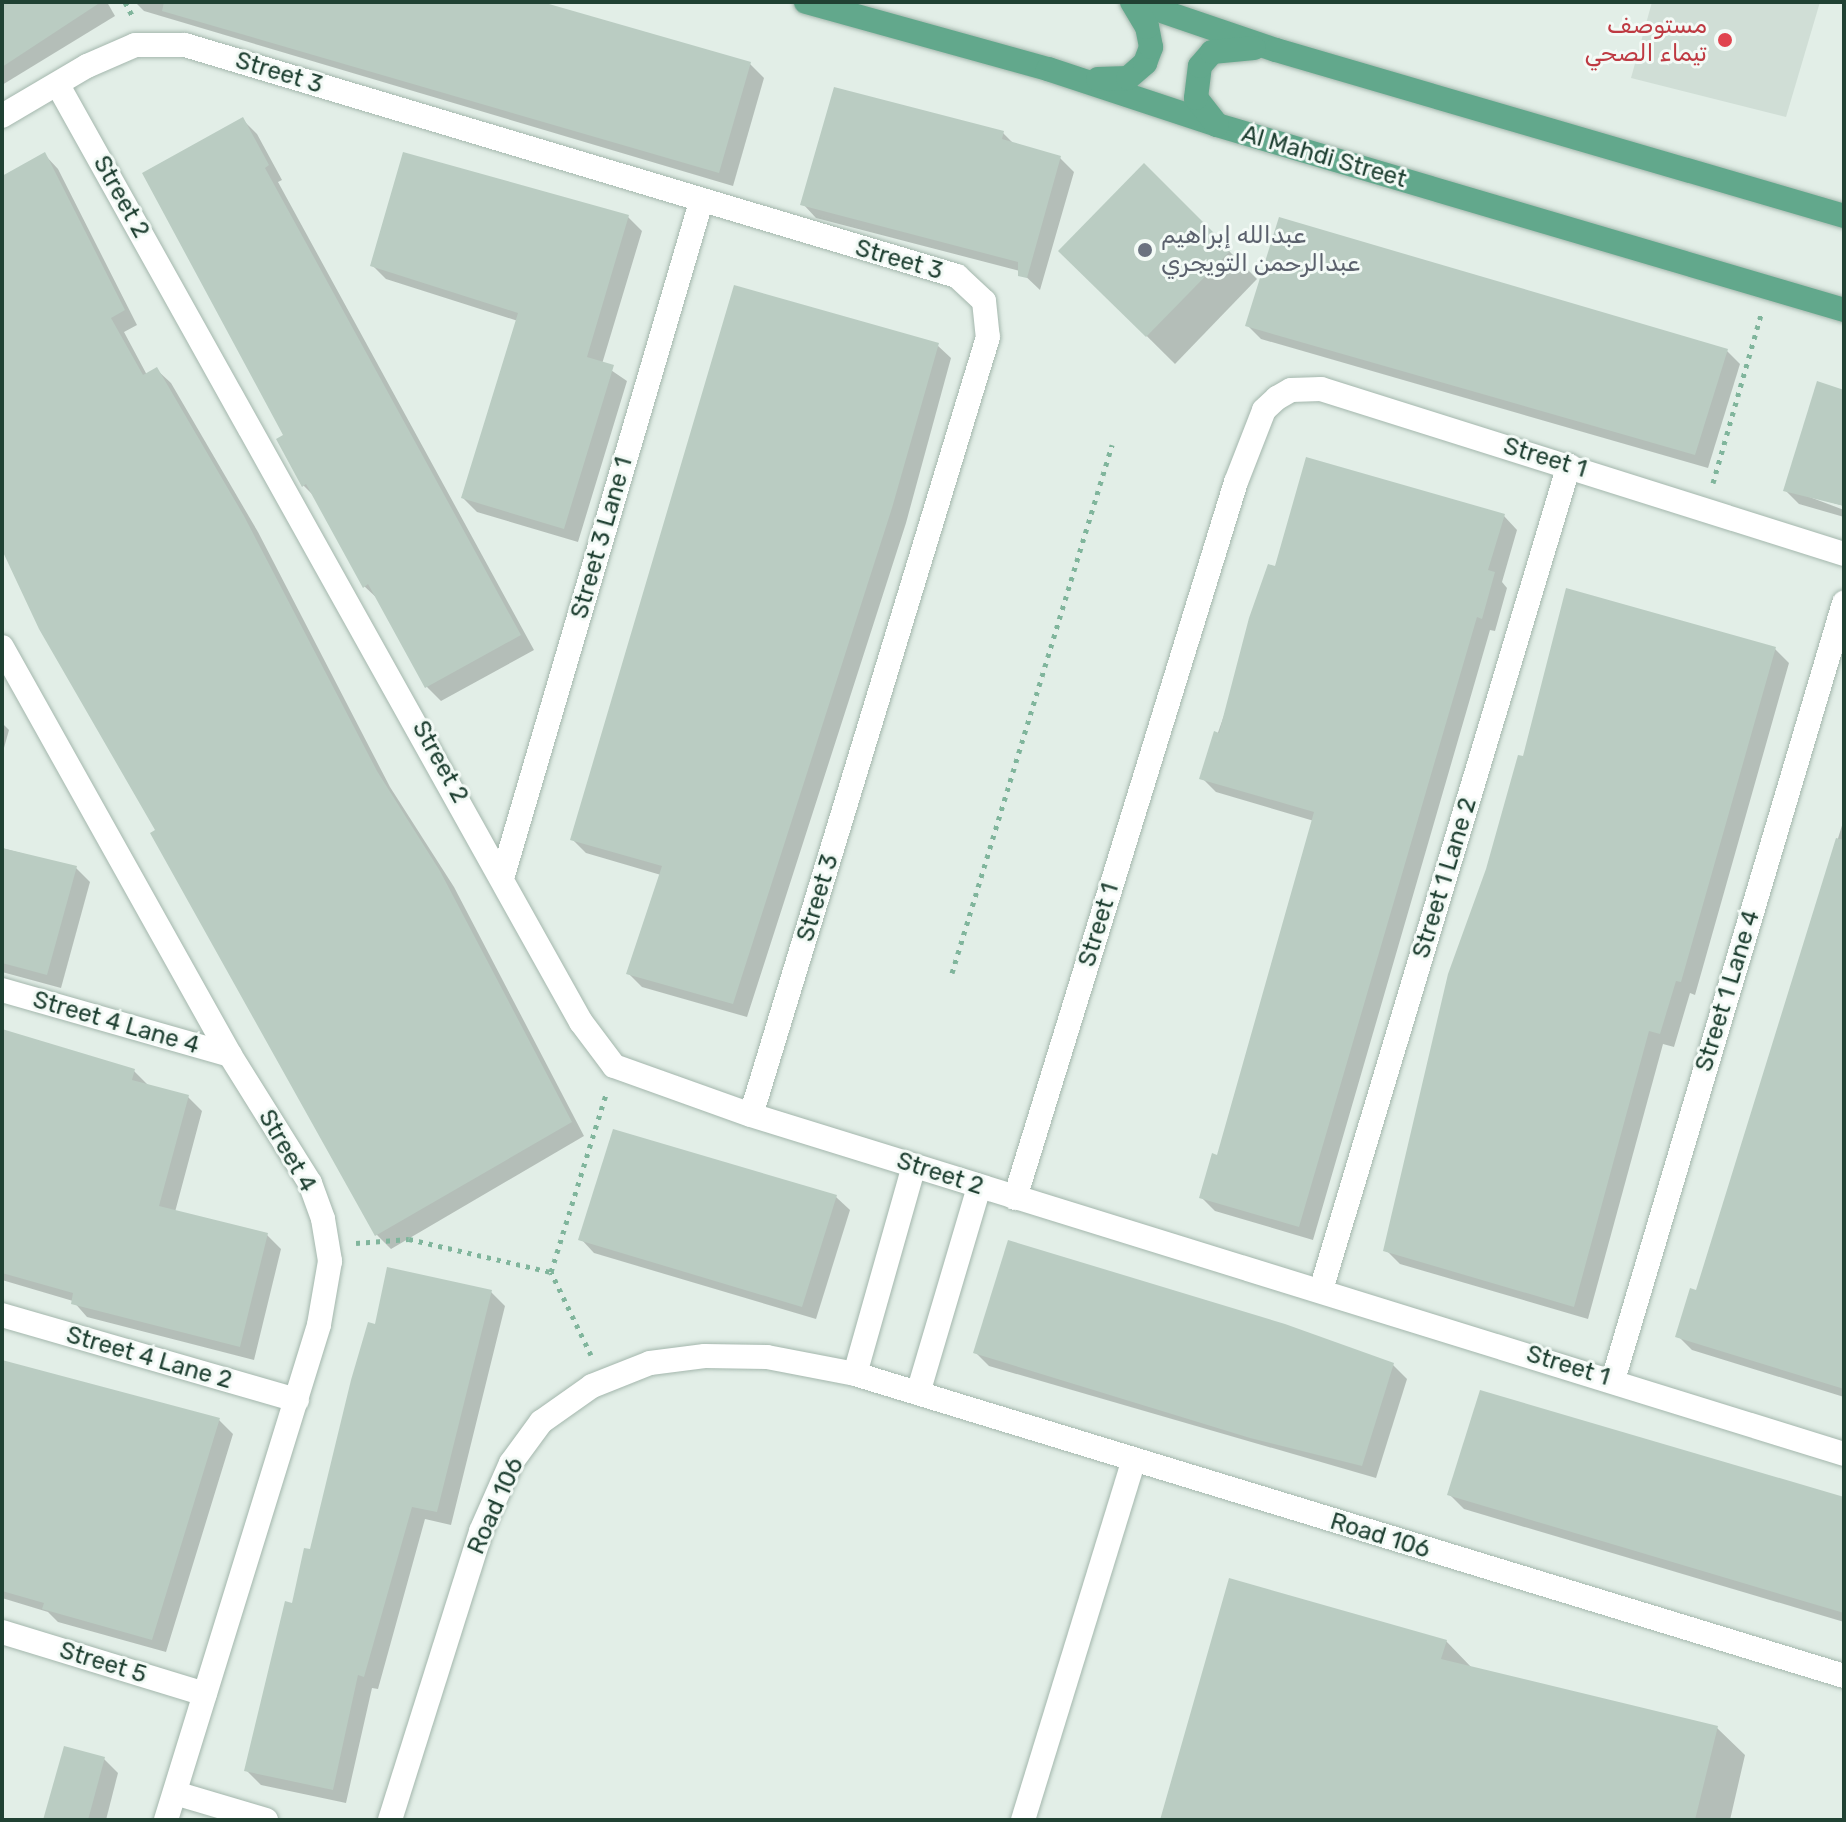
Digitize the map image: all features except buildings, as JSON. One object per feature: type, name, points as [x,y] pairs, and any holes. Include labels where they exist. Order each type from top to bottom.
[{"type":"main road","name":"Al Mahdi Street","points":[[806,2],[1048,69],[1217,125],[1844,310]]},
{"type":"main road","points":[[1048,69],[1111,81],[1128,78],[1145,63],[1151,47],[1147,27],[1133,2]]},
{"type":"main road","points":[[1133,2],[1276,50],[1844,216]]},
{"type":"main road","points":[[1217,125],[1196,98],[1200,66],[1212,52],[1228,46],[1276,50]]},
{"type":"street","name":"Street 3","points":[[2,116],[59,87],[87,66],[135,45],[185,45],[701,202],[957,276],[984,301],[989,318],[988,337],[751,1115]]},
{"type":"street","name":"Street 2","points":[[59,87],[503,875],[581,1022],[614,1066],[751,1115],[1015,1198]]},
{"type":"street","name":"Street 3 Lane 1","points":[[503,875],[701,202]]},
{"type":"street","name":"Street 1","points":[[1844,554],[1321,389],[1291,390],[1264,410],[1236,482],[1015,1198],[1613,1380],[1844,1454]]},
{"type":"street","name":"Street 1 Lane 2","points":[[1321,1290],[1569,465]]},
{"type":"street","name":"Street 1 Lane 4","points":[[1613,1380],[1844,603]]},
{"type":"street","name":"Street 4","points":[[2,647],[10,677],[230,1055],[310,1183],[328,1246],[330,1261],[319,1325],[166,1820]]},
{"type":"street","name":"Street 4 Lane 4","points":[[2,990],[230,1055]]},
{"type":"street","points":[[855,1374],[914,1166]]},
{"type":"street","points":[[918,1393],[979,1187]]},
{"type":"street","name":"Street 4 Lane 2","points":[[2,1315],[297,1400]]},
{"type":"street","name":"Road 106","points":[[390,1820],[481,1531],[511,1463],[541,1422],[604,1381],[650,1363],[705,1356],[767,1357],[855,1374],[1133,1462],[1844,1676]]},
{"type":"street","points":[[1023,1820],[1133,1462]]},
{"type":"street","name":"Street 5","points":[[2,1632],[205,1694]]},
{"type":"street","points":[[175,1793],[266,1820]]},
{"type":"path","points":[[1705,511],[1769,288]]},
{"type":"path","points":[[952,973],[1112,445]]},
{"type":"path","points":[[604,1381],[551,1272],[614,1066]]},
{"type":"path","points":[[328,1246],[409,1239],[551,1272]]},
{"type":"shaded area","name":"مستوصف تيماء الصحي","points":[[1652,2],[1820,2],[1786,117],[1631,78]]},
{"type":"place","name":"مستوصف تيماء الصحي","points":[[1725,40]]},
{"type":"place","name":"عبدالله إبراهيم عبدالرحمن التويجري","points":[[1145,250]]}]
